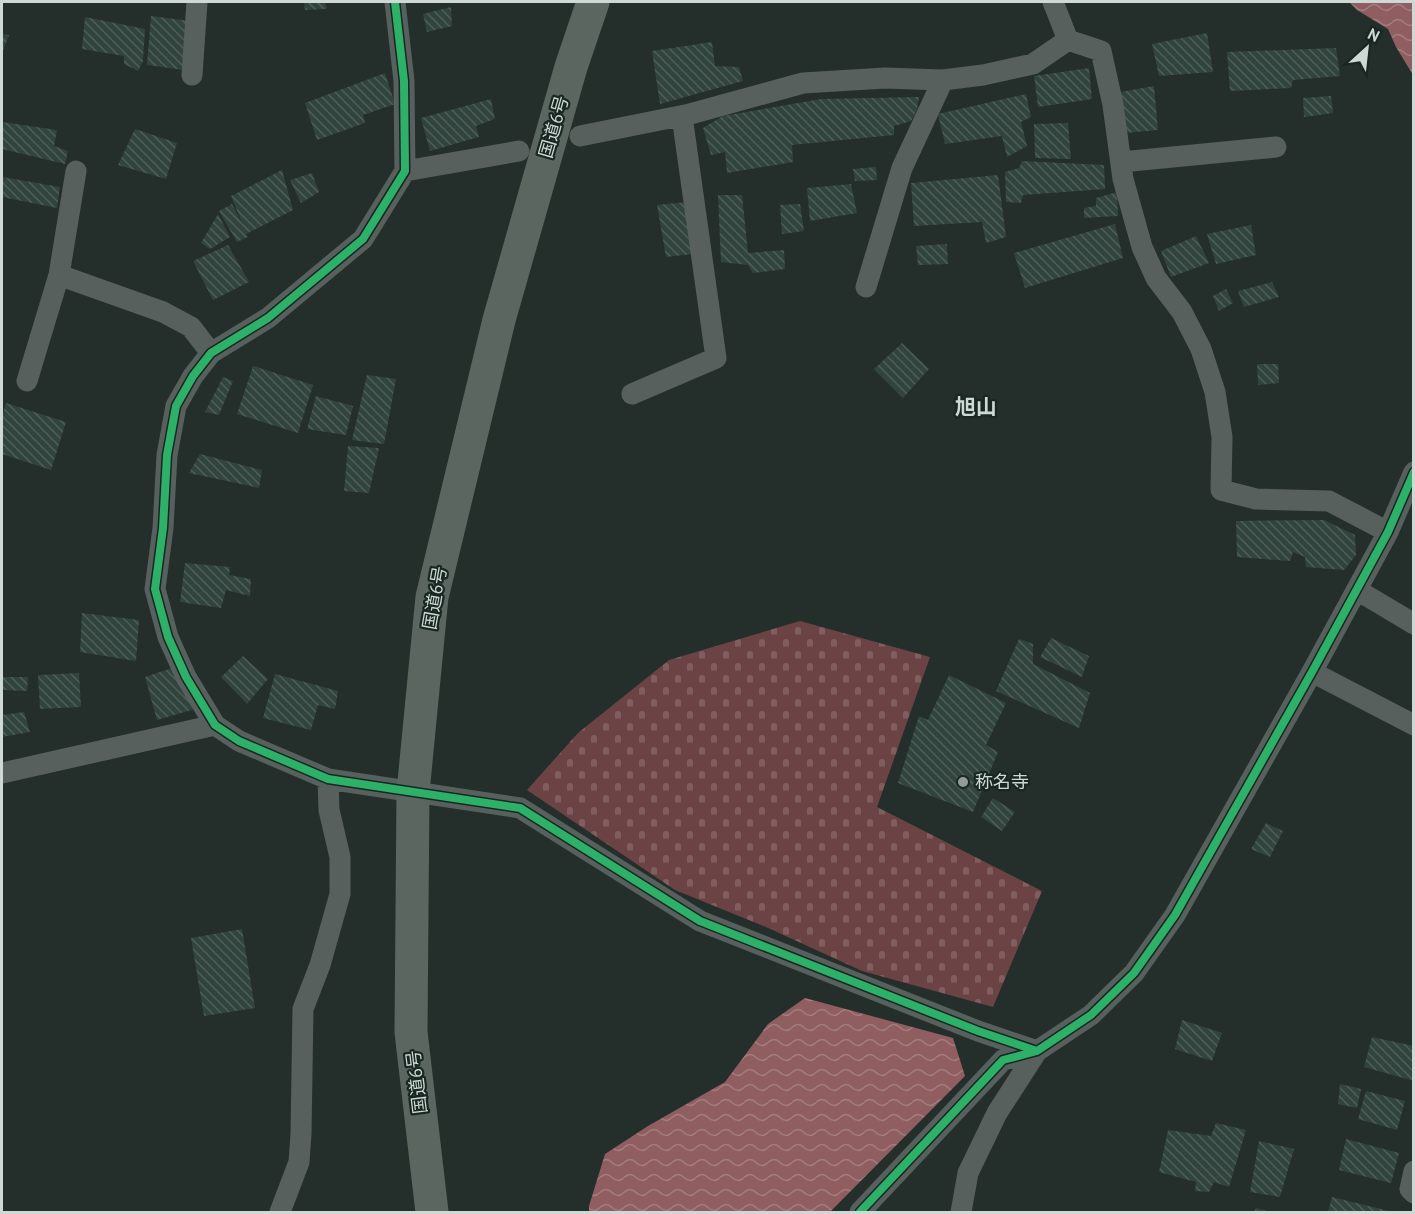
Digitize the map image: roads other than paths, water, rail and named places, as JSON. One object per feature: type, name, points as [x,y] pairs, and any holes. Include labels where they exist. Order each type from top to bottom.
[{"type":"highway","name":"国道6号","points":[[432,1212],[411,1032],[413,792],[432,597],[499,320],[571,67],[592,2]]},
{"type":"street","points":[[192,75],[197,2]]},
{"type":"street","points":[[395,2],[404,81],[405,171],[363,239],[268,318],[211,353],[193,376],[176,406],[167,455],[163,528],[155,589],[168,637],[186,677],[215,724],[239,741],[328,779],[520,808],[700,921],[978,1031],[1037,1051]]},
{"type":"street","points":[[1053,2],[1068,40]]},
{"type":"street","points":[[579,136],[682,116],[803,83],[885,78],[943,80],[983,75],[1033,64],[1068,40]]},
{"type":"street","points":[[1068,40],[1101,51],[1113,105],[1130,207],[1142,247],[1156,278],[1182,312],[1201,349],[1215,393],[1222,437],[1221,490],[1256,499],[1329,501],[1388,532]]},
{"type":"street","points":[[866,287],[902,168],[943,80]]},
{"type":"street","points":[[632,394],[716,358],[682,116]]},
{"type":"street","points":[[1121,162],[1276,147]]},
{"type":"street","points":[[405,171],[519,151]]},
{"type":"street","points":[[27,381],[59,274],[76,171]]},
{"type":"street","points":[[59,274],[163,312],[191,327],[211,353]]},
{"type":"street","points":[[860,1212],[1003,1060],[1037,1051],[1091,1015],[1134,973],[1175,915],[1312,672],[1388,532],[1413,472]]},
{"type":"street","points":[[1357,590],[1413,624]]},
{"type":"street","points":[[1312,672],[1413,725]]},
{"type":"street","points":[[2,773],[215,724]]},
{"type":"street","points":[[280,1212],[299,1162],[303,1009],[320,965],[340,894],[340,857],[329,810],[328,779]]},
{"type":"street","points":[[961,1212],[968,1173],[997,1113],[1037,1051]]},
{"type":"street","points":[[1413,1170],[1410,1189],[1413,1193]]},
{"type":"water","points":[[1349,2],[1413,2],[1413,75],[1388,29],[1357,10]]},
{"type":"water","points":[[805,998],[953,1038],[965,1076],[830,1212],[589,1212],[605,1154],[648,1126],[725,1082],[768,1024]]},
{"type":"place","name":"称名寺","points":[[963,782]]},
{"type":"district","name":"旭山","points":[[976,407]]}]
